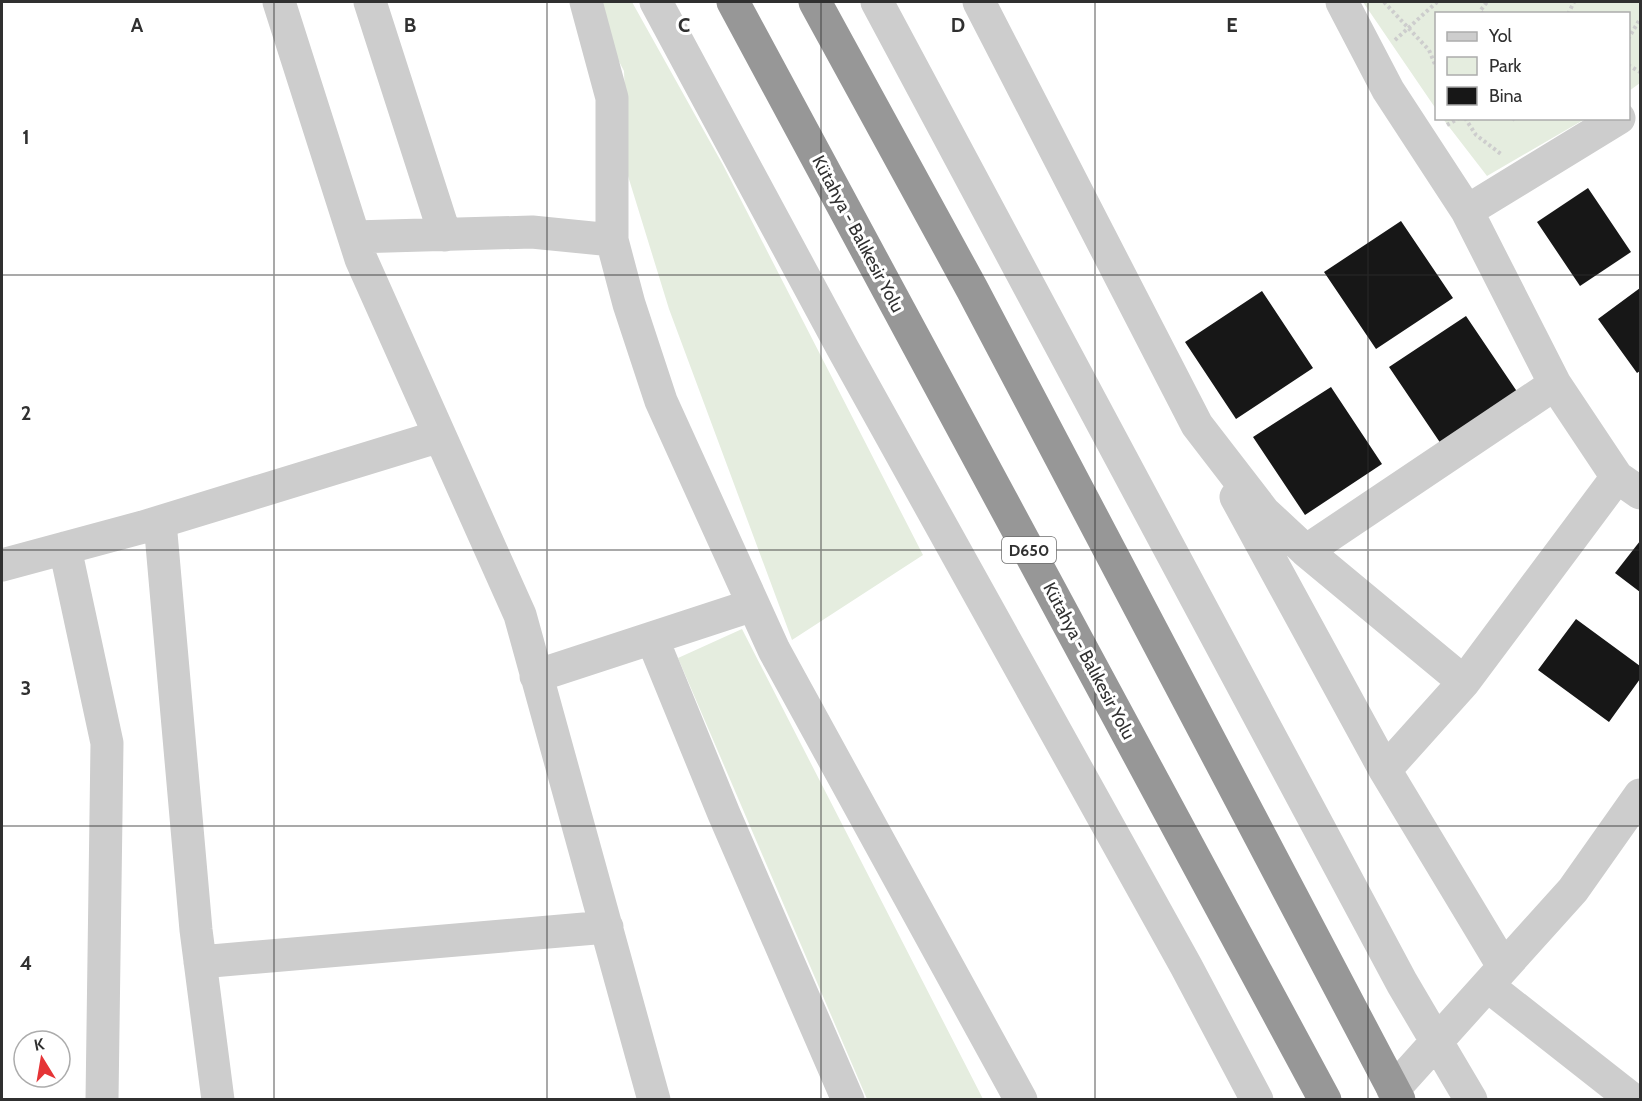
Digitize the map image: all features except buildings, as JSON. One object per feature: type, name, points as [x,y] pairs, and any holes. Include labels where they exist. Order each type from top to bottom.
[{"type":"highway","name":"Kütahya - Balıkesir Yolu","points":[[733,2],[1325,1100]]},
{"type":"highway","points":[[815,2],[972,289],[1396,1095]]},
{"type":"street","points":[[279,2],[361,259],[520,615],[654,1100]]},
{"type":"street","points":[[370,2],[445,235]]},
{"type":"street","points":[[586,2],[612,98],[612,240],[629,304],[661,401],[774,650],[1021,1100]]},
{"type":"street","points":[[656,2],[843,349],[1180,956],[1257,1100]]},
{"type":"street","points":[[877,2],[1402,983],[1471,1100]]},
{"type":"street","points":[[979,2],[1197,424],[1495,976],[1633,1100]]},
{"type":"street","points":[[1342,2],[1388,90],[1467,212],[1555,384],[1629,485],[1464,682],[1385,770]]},
{"type":"street","points":[[1467,212],[1616,120]]},
{"type":"street","points":[[354,237],[532,232],[612,240]]},
{"type":"street","points":[[1306,551],[1555,384]]},
{"type":"street","points":[[1197,424],[1264,512],[1306,551],[1464,682]]},
{"type":"street","points":[[2,565],[160,522],[440,436]]},
{"type":"street","points":[[160,522],[200,962],[218,1100]]},
{"type":"street","points":[[65,548],[107,743],[102,1100]]},
{"type":"street","points":[[536,676],[753,605]]},
{"type":"street","points":[[652,638],[724,814],[848,1100]]},
{"type":"street","points":[[1396,1095],[1438,1041],[1573,890],[1636,812]]},
{"type":"street","points":[[200,962],[607,927]]},
{"type":"street","points":[[1402,983],[1462,1015]]},
{"type":"path","points":[[1384,2],[1411,28],[1429,50],[1435,63]]},
{"type":"path","points":[[1371,58],[1411,28],[1437,2]]},
{"type":"path","points":[[1630,37],[1641,19]]},
{"type":"path","points":[[1466,120],[1476,135],[1498,154],[1506,154]]},
{"type":"green space","points":[[588,2],[632,2],[723,165],[923,555],[792,640],[669,309],[628,176],[624,71]]},
{"type":"green space","points":[[1363,2],[1640,2],[1640,83],[1630,90],[1630,12],[1435,12],[1435,108]]},
{"type":"green space","points":[[1444,120],[1583,120],[1487,176]]},
{"type":"green space","points":[[742,629],[983,1099],[867,1099],[678,658]]}]
